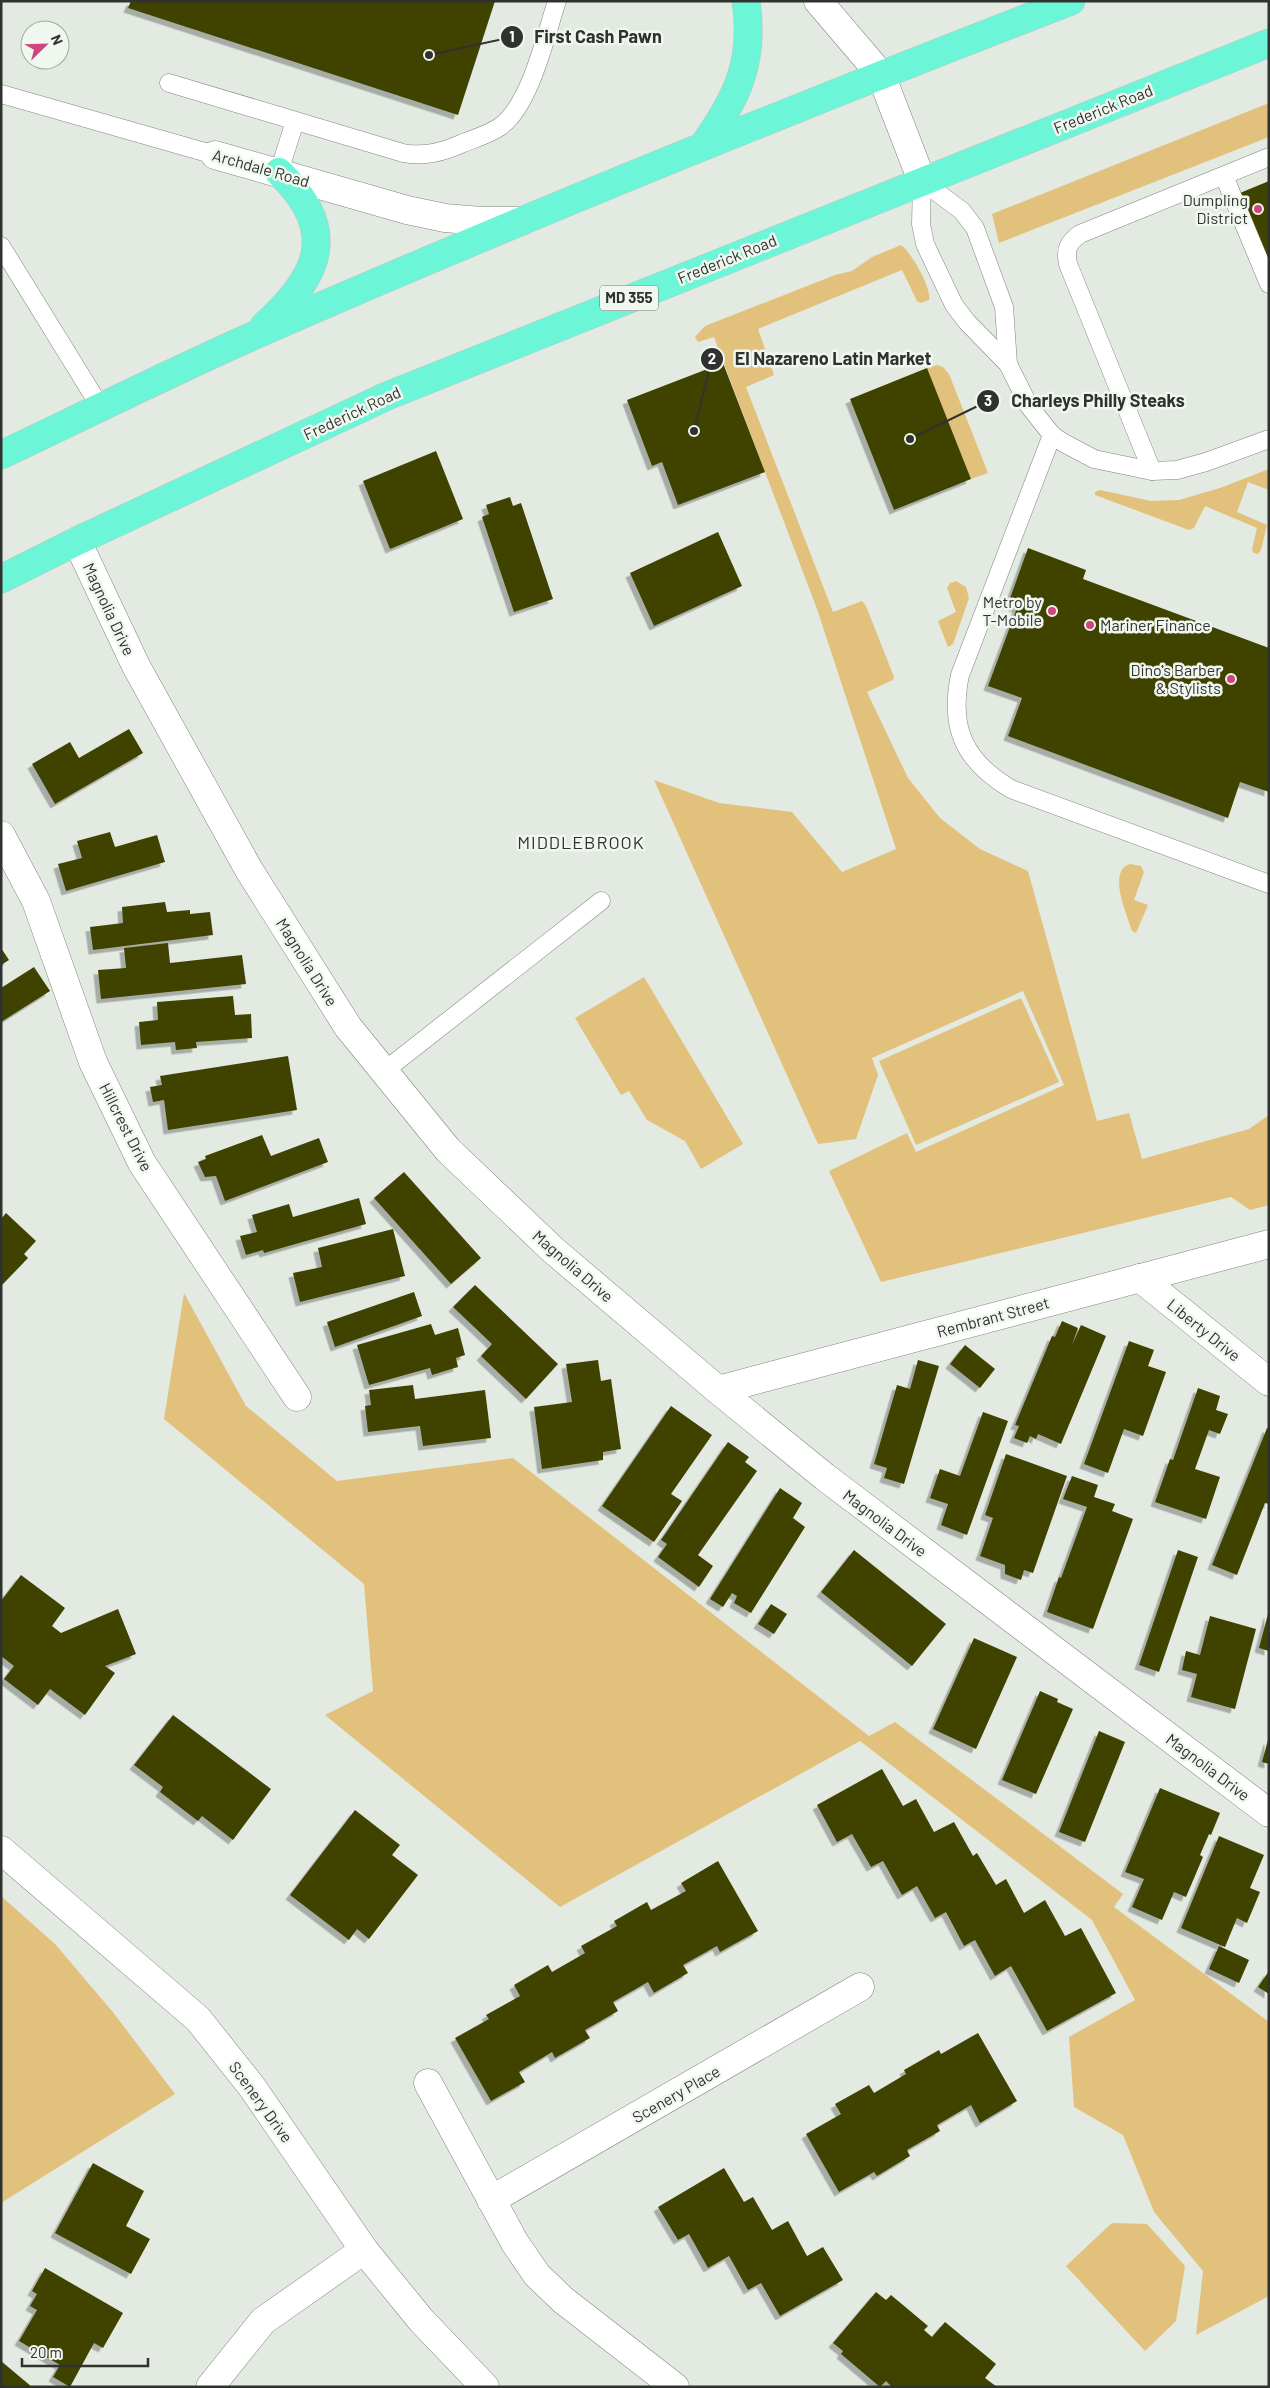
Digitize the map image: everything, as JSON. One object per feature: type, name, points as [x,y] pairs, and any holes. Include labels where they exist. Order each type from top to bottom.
[{"type":"main road","points":[[702,146],[725,114],[739,85],[748,49],[749,26],[746,1]]},
{"type":"main road","points":[[1,455],[253,336],[524,220],[702,146],[1059,4]]},
{"type":"main road","name":"Frederick Road","points":[[1,579],[77,541],[387,396],[1269,43]]},
{"type":"main road","points":[[253,336],[290,300],[310,269],[315,255],[317,240],[310,210],[302,197],[279,172]]},
{"type":"street","points":[[818,1],[881,75],[922,181]]},
{"type":"street","name":"Archdale Road","points":[[216,154],[407,210],[436,216],[482,221],[524,220]]},
{"type":"street","name":"Magnolia Drive","points":[[77,541],[136,666],[249,870],[348,1027],[448,1150],[553,1250],[718,1390],[825,1477],[1269,1813]]},
{"type":"street","name":"Hillcrest Drive","points":[[1,835],[36,901],[93,1062],[142,1163],[297,1397]]},
{"type":"street","name":"Rembrant Street","points":[[718,1390],[1269,1244]]},
{"type":"street","name":"Liberty Drive","points":[[1140,1278],[1269,1382]]},
{"type":"street","name":"Scenery Drive","points":[[1,1850],[198,2019],[252,2087],[364,2250],[421,2320],[485,2387]]},
{"type":"street","name":"Scenery Place","points":[[491,2200],[860,1987]]},
{"type":"street","points":[[428,2083],[525,2260],[549,2288],[676,2387]]},
{"type":"street","points":[[210,2387],[263,2321],[364,2250]]},
{"type":"lane","points":[[169,84],[413,155],[443,151],[488,133],[500,126],[519,106],[557,1]]},
{"type":"lane","name":"Archdale Road","points":[[1,94],[216,154]]},
{"type":"lane","points":[[279,172],[295,121]]},
{"type":"lane","points":[[1152,471],[1068,264],[1067,246],[1080,234],[1269,157]]},
{"type":"lane","points":[[1224,176],[1269,284]]},
{"type":"lane","points":[[922,181],[921,224],[925,244],[960,314],[1008,364]]},
{"type":"lane","points":[[922,181],[962,211],[975,228],[1004,307],[1008,364],[1022,397],[1052,435],[1071,448],[1094,459],[1152,471],[1177,470],[1206,462],[1269,439]]},
{"type":"lane","points":[[1,246],[101,408]]},
{"type":"lane","points":[[1052,435],[960,675],[956,698],[956,718],[962,738],[976,761],[986,771],[1011,789],[1269,884]]},
{"type":"lane","points":[[383,1072],[601,901]]},
{"type":"shaded area","points":[[1269,103],[1269,137],[999,243],[992,214]]},
{"type":"shaded area","points":[[901,245],[920,271],[927,287],[929,300],[921,303],[917,301],[902,270],[758,329],[774,375],[746,387],[833,612],[862,601],[866,606],[894,677],[893,680],[867,692],[908,778],[940,818],[980,849],[1028,871],[1097,1121],[1129,1113],[1142,1159],[1249,1129],[1269,1115],[1269,1205],[1250,1210],[1231,1197],[881,1282],[829,1171],[907,1133],[916,1152],[1064,1085],[1023,991],[872,1058],[878,1075],[856,1139],[818,1144],[654,780],[719,803],[792,812],[842,872],[896,849],[817,609],[714,337],[698,342],[695,337],[705,326],[835,275],[852,271],[872,257]]},
{"type":"shaded area","points":[[937,365],[943,367],[949,374],[988,473],[971,479],[927,368]]},
{"type":"shaded area","points":[[1269,469],[1269,490],[1248,482],[1237,512],[1267,525],[1261,550],[1258,554],[1252,550],[1257,528],[1205,506],[1194,528],[1189,530],[1095,495],[1095,492],[1100,490],[1151,501],[1179,500],[1220,488]]},
{"type":"shaded area","points":[[956,581],[966,587],[969,598],[953,644],[948,647],[938,621],[956,612],[947,588],[950,583]]},
{"type":"shaded area","points":[[1130,864],[1141,866],[1144,872],[1134,900],[1148,905],[1136,933],[1132,931],[1120,894],[1119,884],[1123,868]]},
{"type":"shaded area","points":[[644,977],[743,1144],[701,1169],[685,1141],[647,1120],[629,1091],[621,1095],[575,1018]]},
{"type":"shaded area","points":[[1021,998],[1059,1082],[916,1145],[879,1061]]},
{"type":"shaded area","points":[[184,1293],[246,1406],[337,1481],[513,1458],[869,1736],[895,1722],[1123,1894],[1114,1907],[1269,2022],[1269,2296],[1196,2335],[1203,2271],[1154,2212],[1123,2135],[1074,2107],[1069,2037],[1135,2000],[1092,1920],[860,1741],[560,1907],[325,1715],[373,1691],[364,1584],[164,1419]]},
{"type":"shaded area","points":[[1,1896],[55,1944],[112,2011],[175,2094],[1,2203]]},
{"type":"shaded area","points":[[1112,2223],[1147,2224],[1185,2266],[1176,2321],[1145,2351],[1066,2266]]},
{"type":"building","points":[[131,1],[495,1],[458,115],[128,8]]},
{"type":"building","name":"Dumpling District","points":[[1269,181],[1269,261],[1240,193]]},
{"type":"building","points":[[723,363],[765,472],[678,505],[662,462],[652,466],[627,400]]},
{"type":"building","points":[[927,368],[971,479],[894,510],[850,399]]},
{"type":"building","points":[[436,451],[463,519],[390,549],[363,481]]},
{"type":"building","points":[[510,497],[513,506],[521,503],[553,599],[514,612],[482,517],[489,514],[486,505]]},
{"type":"building","points":[[718,532],[742,586],[654,626],[630,573]]},
{"type":"building","points":[[1028,548],[1086,570],[1083,579],[1269,648],[1269,792],[1240,782],[1228,818],[1008,736],[1022,698],[988,686],[1017,608],[1008,604]]},
{"type":"building","points":[[129,729],[143,753],[55,804],[32,764],[70,742],[79,758]]},
{"type":"building","points":[[110,832],[115,847],[157,835],[165,862],[66,891],[58,864],[82,858],[77,841]]},
{"type":"building","points":[[165,902],[167,912],[190,910],[190,914],[210,912],[213,935],[93,950],[90,927],[123,923],[122,907]]},
{"type":"building","points":[[168,943],[170,963],[242,955],[246,984],[101,999],[98,970],[126,968],[124,948]]},
{"type":"building","points":[[1,948],[9,960],[1,965]]},
{"type":"building","points":[[34,967],[50,991],[1,1022],[1,988]]},
{"type":"building","points":[[233,996],[235,1015],[251,1014],[252,1038],[196,1042],[197,1048],[176,1050],[175,1042],[141,1045],[139,1022],[158,1020],[157,1002]]},
{"type":"building","points":[[288,1056],[297,1110],[168,1130],[164,1100],[153,1102],[150,1087],[162,1085],[160,1076]]},
{"type":"building","points":[[262,1135],[271,1156],[319,1138],[328,1162],[225,1201],[216,1176],[205,1177],[198,1162],[206,1159],[205,1156]]},
{"type":"building","points":[[404,1172],[481,1258],[451,1284],[374,1198]]},
{"type":"building","points":[[359,1198],[366,1224],[264,1253],[263,1250],[246,1255],[240,1236],[257,1232],[252,1215],[289,1204],[293,1217]]},
{"type":"building","points":[[6,1213],[36,1241],[24,1254],[28,1258],[1,1286],[1,1219]]},
{"type":"building","points":[[393,1229],[405,1276],[300,1302],[293,1273],[322,1267],[318,1248]]},
{"type":"building","points":[[475,1285],[558,1364],[526,1399],[481,1356],[492,1344],[453,1307]]},
{"type":"building","points":[[414,1292],[422,1316],[335,1347],[327,1322]]},
{"type":"building","points":[[1062,1321],[1078,1328],[1072,1345],[1081,1325],[1106,1336],[1061,1444],[1038,1434],[1036,1439],[1030,1436],[1027,1443],[1014,1438],[1019,1426],[1015,1425],[1052,1336],[1055,1337]]},
{"type":"building","points":[[431,1324],[435,1335],[458,1328],[465,1355],[456,1358],[458,1367],[432,1375],[430,1368],[369,1385],[357,1345]]},
{"type":"building","points":[[1129,1341],[1154,1350],[1148,1366],[1166,1372],[1143,1436],[1124,1429],[1108,1473],[1084,1464]]},
{"type":"building","points":[[965,1345],[995,1369],[980,1388],[950,1364]]},
{"type":"building","points":[[598,1360],[601,1381],[611,1379],[621,1449],[603,1452],[603,1460],[542,1469],[534,1407],[572,1402],[566,1364]]},
{"type":"building","points":[[918,1360],[939,1366],[904,1484],[884,1478],[887,1468],[874,1464],[897,1385],[910,1389]]},
{"type":"building","points":[[413,1385],[415,1399],[485,1390],[491,1438],[423,1446],[420,1426],[368,1432],[365,1406],[371,1405],[369,1390]]},
{"type":"building","points":[[1198,1388],[1220,1396],[1216,1410],[1228,1414],[1220,1434],[1209,1430],[1195,1469],[1220,1477],[1206,1519],[1155,1502],[1170,1459],[1173,1460]]},
{"type":"building","points":[[671,1406],[712,1435],[671,1494],[682,1501],[654,1542],[602,1506]]},
{"type":"building","points":[[983,1412],[1008,1421],[967,1535],[941,1525],[948,1504],[930,1498],[940,1469],[960,1476]]},
{"type":"building","points":[[1267,1428],[1269,1428],[1269,1504],[1265,1503],[1237,1575],[1212,1565]]},
{"type":"building","points":[[728,1442],[749,1457],[745,1462],[757,1471],[698,1555],[713,1566],[699,1587],[658,1557],[667,1544],[661,1540]]},
{"type":"building","points":[[1006,1454],[1067,1476],[1033,1573],[1024,1570],[1021,1580],[1005,1574],[1005,1565],[980,1556],[993,1518],[985,1515]]},
{"type":"building","points":[[1072,1476],[1098,1485],[1094,1497],[1115,1504],[1112,1511],[1133,1519],[1093,1629],[1047,1612],[1087,1507],[1063,1499]]},
{"type":"building","points":[[780,1488],[802,1503],[793,1518],[805,1527],[751,1613],[734,1603],[737,1596],[732,1593],[723,1607],[710,1599]]},
{"type":"building","points":[[854,1550],[946,1624],[912,1666],[821,1592]]},
{"type":"building","points":[[1178,1550],[1198,1557],[1159,1672],[1139,1665]]},
{"type":"building","points":[[21,1575],[65,1608],[52,1626],[61,1633],[118,1609],[136,1654],[105,1666],[115,1673],[85,1715],[50,1689],[38,1705],[4,1679],[14,1666],[1,1656],[1,1601]]},
{"type":"building","points":[[771,1604],[787,1614],[774,1634],[758,1624]]},
{"type":"building","points":[[1269,1614],[1269,1651],[1259,1648]]},
{"type":"building","points":[[1210,1616],[1256,1629],[1235,1709],[1191,1697],[1197,1674],[1182,1670],[1186,1651],[1200,1655]]},
{"type":"building","points":[[974,1638],[1017,1657],[976,1749],[933,1729]]},
{"type":"building","points":[[1040,1691],[1058,1699],[1057,1702],[1073,1709],[1036,1794],[1002,1780]]},
{"type":"building","points":[[173,1715],[271,1789],[233,1840],[202,1816],[198,1821],[160,1792],[163,1787],[134,1765]]},
{"type":"building","points":[[1099,1731],[1125,1742],[1085,1842],[1059,1832]]},
{"type":"building","points":[[1269,1740],[1269,1764],[1262,1762]]},
{"type":"building","points":[[882,1769],[903,1806],[916,1799],[934,1832],[954,1822],[973,1856],[977,1853],[996,1885],[1006,1879],[1024,1913],[1045,1900],[1065,1936],[1081,1928],[1116,1993],[1047,2031],[1011,1966],[995,1976],[975,1940],[964,1946],[946,1912],[935,1918],[917,1886],[902,1895],[883,1861],[871,1867],[852,1834],[837,1842],[817,1805]]},
{"type":"building","points":[[1160,1788],[1220,1813],[1200,1855],[1203,1857],[1186,1897],[1174,1892],[1162,1920],[1132,1907],[1144,1879],[1125,1872]]},
{"type":"building","points":[[355,1810],[400,1845],[392,1855],[418,1875],[369,1939],[357,1929],[349,1940],[290,1895]]},
{"type":"building","points":[[1219,1836],[1264,1855],[1250,1888],[1260,1892],[1247,1923],[1237,1918],[1225,1947],[1181,1928]]},
{"type":"building","points":[[718,1861],[758,1931],[720,1952],[717,1946],[683,1965],[688,1973],[654,1993],[648,1982],[613,2002],[618,2011],[585,2030],[590,2038],[555,2058],[552,2052],[519,2072],[525,2082],[491,2101],[455,2038],[489,2019],[486,2015],[520,1996],[514,1985],[548,1965],[552,1972],[585,1953],[581,1946],[617,1926],[614,1921],[647,1902],[651,1910],[686,1891],[681,1883]]},
{"type":"building","points":[[1219,1946],[1249,1960],[1239,1983],[1209,1969]]},
{"type":"building","points":[[1269,1971],[1269,1994],[1258,1987]]},
{"type":"building","points":[[978,2033],[1017,2101],[980,2123],[971,2105],[937,2125],[940,2131],[907,2150],[910,2156],[877,2176],[874,2172],[839,2192],[806,2134],[841,2114],[835,2104],[869,2085],[874,2093],[906,2074],[904,2070],[939,2050],[941,2054]]},
{"type":"building","points":[[93,2163],[144,2191],[126,2226],[150,2239],[131,2274],[55,2233]]},
{"type":"building","points":[[724,2168],[744,2202],[753,2197],[772,2230],[788,2221],[807,2256],[823,2247],[843,2280],[780,2316],[761,2283],[748,2290],[729,2256],[708,2268],[689,2234],[678,2240],[658,2207]]},
{"type":"building","points":[[45,2268],[123,2313],[103,2348],[94,2343],[70,2387],[53,2377],[60,2365],[19,2341],[37,2310],[30,2306],[37,2294],[32,2291]]},
{"type":"building","points":[[876,2292],[886,2300],[891,2295],[928,2326],[924,2330],[932,2337],[945,2322],[996,2364],[985,2378],[997,2387],[892,2387],[886,2381],[880,2387],[841,2354],[843,2351],[833,2343]]},
{"type":"building","points":[[1,2361],[32,2387],[1,2387]]},
{"type":"place","name":"First Cash Pawn","points":[[429,55]]},
{"type":"place","name":"Dumpling District","points":[[1258,209]]},
{"type":"place","name":"El Nazareno Latin Market","points":[[694,431]]},
{"type":"place","name":"Charleys Philly Steaks","points":[[910,439]]},
{"type":"place","name":"Metro by T-Mobile","points":[[1052,611]]},
{"type":"place","name":"Mariner Finance","points":[[1090,625]]},
{"type":"place","name":"Dino's Barber & Stylists","points":[[1231,679]]},
{"type":"district","name":"MIDDLEBROOK","points":[[581,843]]}]
